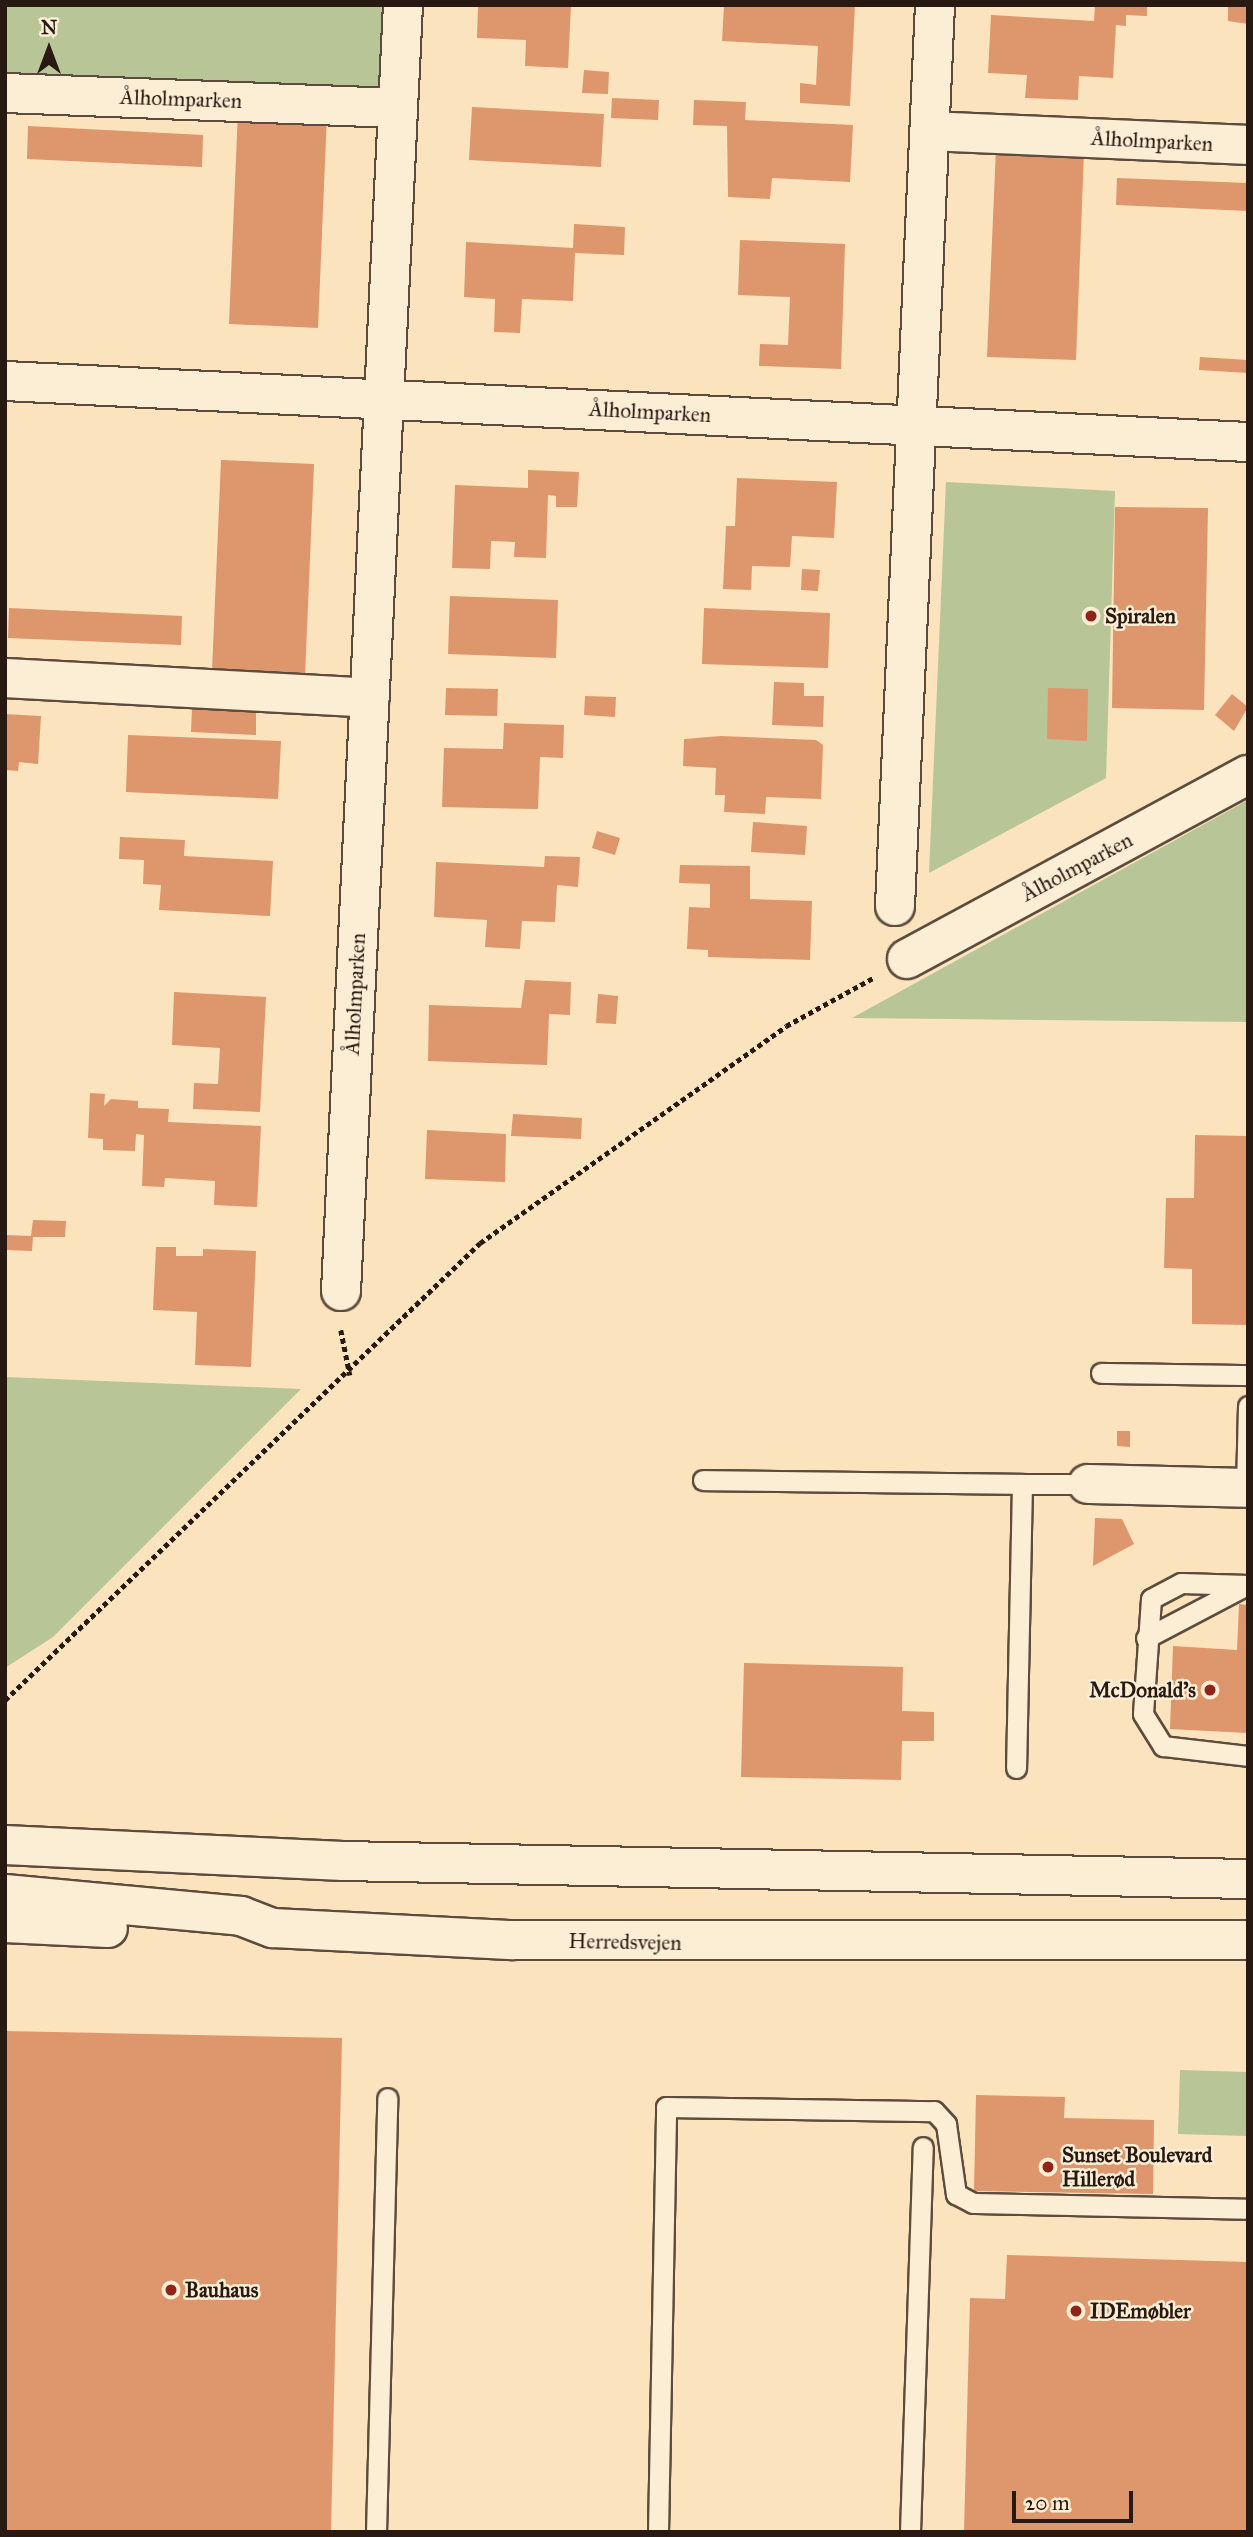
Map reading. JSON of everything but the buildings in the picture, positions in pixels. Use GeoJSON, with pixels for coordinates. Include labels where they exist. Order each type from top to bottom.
{"type":"FeatureCollection","features":[{"type":"Feature","properties":{"kind":"street","name":"Ålholmparken"},"geometry":{"type":"LineString","coordinates":[[341,1291],[403,5]]}},
{"type":"Feature","properties":{"kind":"street"},"geometry":{"type":"LineString","coordinates":[[895,906],[935,5]]}},
{"type":"Feature","properties":{"kind":"street","name":"Ålholmparken"},"geometry":{"type":"LineString","coordinates":[[5,93],[398,108]]}},
{"type":"Feature","properties":{"kind":"street","name":"Ålholmparken"},"geometry":{"type":"LineString","coordinates":[[930,131],[1248,145]]}},
{"type":"Feature","properties":{"kind":"street","name":"Ålholmparken"},"geometry":{"type":"LineString","coordinates":[[5,382],[1248,442]]}},
{"type":"Feature","properties":{"kind":"street"},"geometry":{"type":"LineString","coordinates":[[5,678],[369,698]]}},
{"type":"Feature","properties":{"kind":"street","name":"Ålholmparken"},"geometry":{"type":"LineString","coordinates":[[907,959],[1248,775]]}},
{"type":"Feature","properties":{"kind":"street"},"geometry":{"type":"LineString","coordinates":[[1088,1484],[1247,1488]]}},
{"type":"Feature","properties":{"kind":"street"},"geometry":{"type":"LineString","coordinates":[[5,1845],[343,1861],[1248,1880]]}},
{"type":"Feature","properties":{"kind":"street","name":"Herredsvejen"},"geometry":{"type":"LineString","coordinates":[[5,1894],[241,1916],[273,1928],[811,1945],[1248,1940]]}},
{"type":"Feature","properties":{"kind":"street"},"geometry":{"type":"LineString","coordinates":[[5,1923],[246,1935],[273,1928]]}},
{"type":"Feature","properties":{"kind":"lane"},"geometry":{"type":"LineString","coordinates":[[1101,1373],[1248,1375]]}},
{"type":"Feature","properties":{"kind":"lane"},"geometry":{"type":"LineString","coordinates":[[1247,1488],[1248,1406]]}},
{"type":"Feature","properties":{"kind":"lane"},"geometry":{"type":"LineString","coordinates":[[703,1480],[1088,1484]]}},
{"type":"Feature","properties":{"kind":"lane"},"geometry":{"type":"LineString","coordinates":[[1016,1768],[1022,1484]]}},
{"type":"Feature","properties":{"kind":"lane"},"geometry":{"type":"LineString","coordinates":[[1146,1638],[1247,1585]]}},
{"type":"Feature","properties":{"kind":"lane"},"geometry":{"type":"LineString","coordinates":[[1247,1585],[1165,1586],[1151,1599],[1146,1638],[1143,1714],[1153,1739],[1182,1753],[1248,1756]]}},
{"type":"Feature","properties":{"kind":"lane"},"geometry":{"type":"LineString","coordinates":[[376,2532],[387,2098]]}},
{"type":"Feature","properties":{"kind":"lane"},"geometry":{"type":"LineString","coordinates":[[658,2532],[666,2107],[867,2115],[934,2111],[947,2124],[956,2193],[972,2203],[1248,2209]]}},
{"type":"Feature","properties":{"kind":"lane"},"geometry":{"type":"LineString","coordinates":[[910,2532],[923,2147]]}},
{"type":"Feature","properties":{"kind":"path"},"geometry":{"type":"LineString","coordinates":[[5,1700],[480,1243],[786,1026],[907,959]]}},
{"type":"Feature","properties":{"kind":"green space"},"geometry":{"type":"Polygon","coordinates":[[[5,5],[403,5],[398,108],[5,93],[5,5]]]}},
{"type":"Feature","properties":{"kind":"green space"},"geometry":{"type":"Polygon","coordinates":[[[946,482],[1115,491],[1106,778],[929,873],[946,482]]]}},
{"type":"Feature","properties":{"kind":"green space"},"geometry":{"type":"Polygon","coordinates":[[[1248,800],[1248,1022],[852,1018],[1248,800]]]}},
{"type":"Feature","properties":{"kind":"green space"},"geometry":{"type":"Polygon","coordinates":[[[5,1377],[301,1389],[53,1637],[5,1668],[5,1377]]]}},
{"type":"Feature","properties":{"kind":"green space"},"geometry":{"type":"Polygon","coordinates":[[[1180,2070],[1248,2072],[1248,2136],[1178,2134],[1180,2070]]]}},
{"type":"Feature","properties":{"kind":"place","name":"Spiralen"},"geometry":{"type":"Point","coordinates":[1091,616]}},
{"type":"Feature","properties":{"kind":"place","name":"McDonald's"},"geometry":{"type":"Point","coordinates":[1210,1690]}},
{"type":"Feature","properties":{"kind":"place","name":"Sunset Boulevard Hillerød"},"geometry":{"type":"Point","coordinates":[1048,2167]}},
{"type":"Feature","properties":{"kind":"place","name":"Bauhaus"},"geometry":{"type":"Point","coordinates":[171,2290]}},
{"type":"Feature","properties":{"kind":"place","name":"IDEmøbler"},"geometry":{"type":"Point","coordinates":[1076,2311]}}]}
